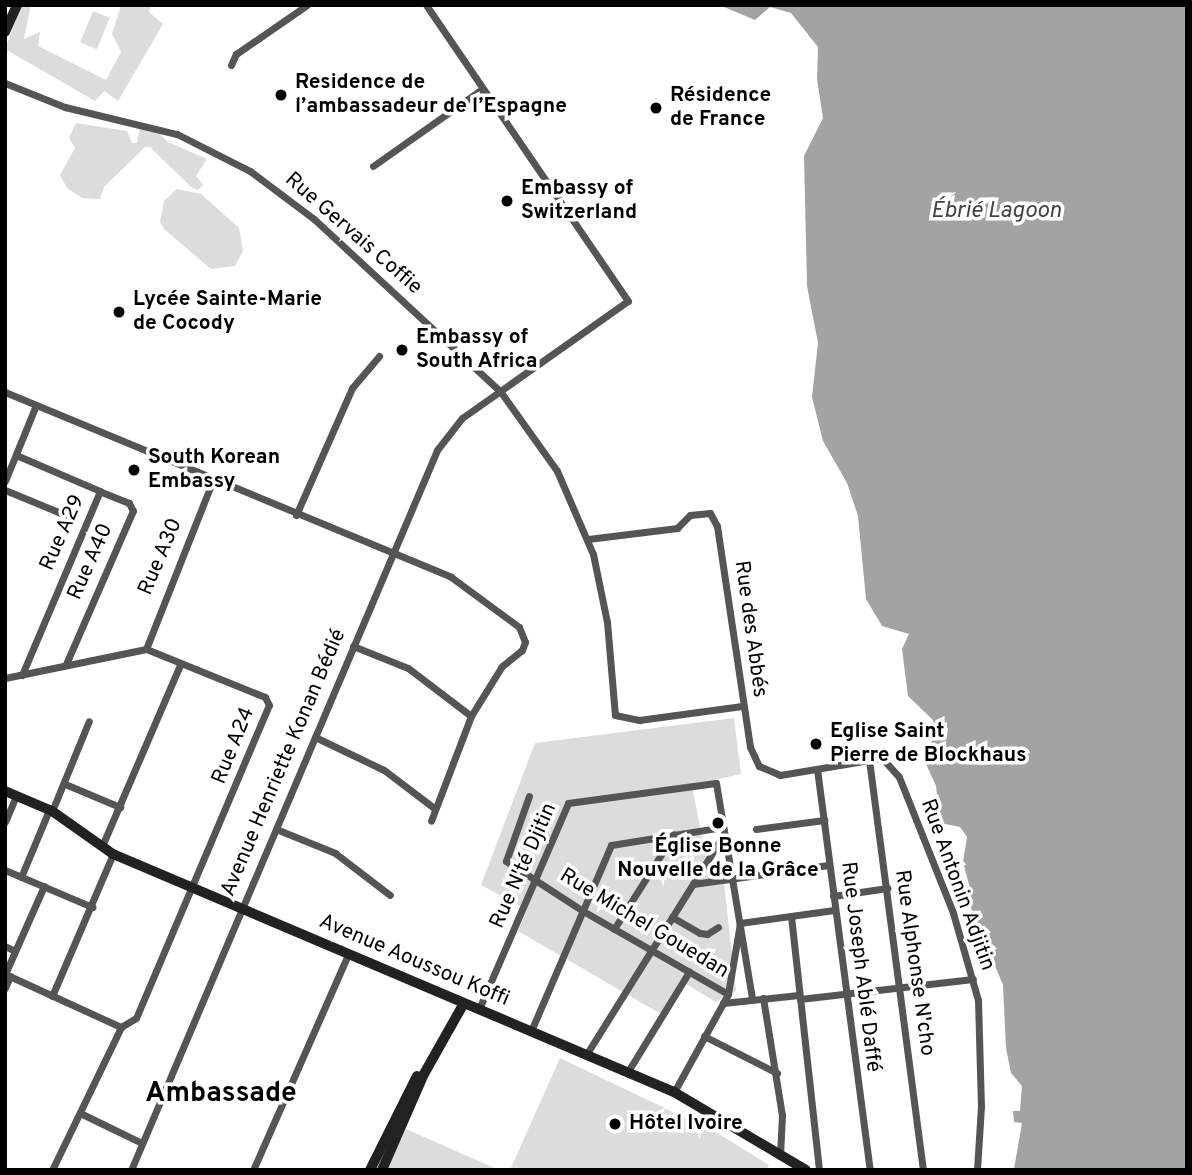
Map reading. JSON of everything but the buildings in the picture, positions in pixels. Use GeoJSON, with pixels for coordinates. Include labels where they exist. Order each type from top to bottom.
{"type":"FeatureCollection","features":[{"type":"Feature","properties":{"kind":"street"},"geometry":{"type":"LineString","coordinates":[[5,32],[17,5]]}},
{"type":"Feature","properties":{"kind":"street"},"geometry":{"type":"LineString","coordinates":[[231,65],[236,54],[307,5]]}},
{"type":"Feature","properties":{"kind":"street"},"geometry":{"type":"LineString","coordinates":[[373,166],[482,89],[426,5]]}},
{"type":"Feature","properties":{"kind":"street","name":"Rue Gervais Coffie"},"geometry":{"type":"LineString","coordinates":[[5,83],[65,107],[162,128],[250,171],[314,219],[500,391],[557,471],[588,539],[607,622],[615,715],[639,720],[742,706]]}},
{"type":"Feature","properties":{"kind":"street","name":"Avenue Henriette Konan Bédié"},"geometry":{"type":"LineString","coordinates":[[131,1170],[392,554],[447,434],[500,391],[628,300],[482,89]]}},
{"type":"Feature","properties":{"kind":"street"},"geometry":{"type":"LineString","coordinates":[[296,515],[352,388],[379,356]]}},
{"type":"Feature","properties":{"kind":"street"},"geometry":{"type":"LineString","coordinates":[[5,392],[457,580],[524,634],[522,650],[502,666],[471,716],[430,821]]}},
{"type":"Feature","properties":{"kind":"street"},"geometry":{"type":"LineString","coordinates":[[5,481],[37,405]]}},
{"type":"Feature","properties":{"kind":"street","name":"Rue A29"},"geometry":{"type":"LineString","coordinates":[[16,455],[100,491],[22,675]]}},
{"type":"Feature","properties":{"kind":"street","name":"Rue A30"},"geometry":{"type":"LineString","coordinates":[[146,649],[214,480]]}},
{"type":"Feature","properties":{"kind":"street"},"geometry":{"type":"LineString","coordinates":[[5,490],[68,516]]}},
{"type":"Feature","properties":{"kind":"street","name":"Rue A40"},"geometry":{"type":"LineString","coordinates":[[66,664],[133,512],[129,503],[100,491]]}},
{"type":"Feature","properties":{"kind":"street","name":"Rue des Abbés"},"geometry":{"type":"LineString","coordinates":[[588,539],[677,528],[695,513],[713,516],[742,706],[750,747],[759,765],[780,775],[869,760]]}},
{"type":"Feature","properties":{"kind":"street"},"geometry":{"type":"LineString","coordinates":[[353,646],[408,668],[471,716]]}},
{"type":"Feature","properties":{"kind":"street"},"geometry":{"type":"LineString","coordinates":[[5,678],[146,649]]}},
{"type":"Feature","properties":{"kind":"street","name":"Rue A24"},"geometry":{"type":"LineString","coordinates":[[52,1170],[121,1027],[136,1018],[269,705],[265,697],[180,665],[146,649]]}},
{"type":"Feature","properties":{"kind":"street"},"geometry":{"type":"LineString","coordinates":[[102,846],[180,665]]}},
{"type":"Feature","properties":{"kind":"street"},"geometry":{"type":"LineString","coordinates":[[21,877],[65,784],[89,721]]}},
{"type":"Feature","properties":{"kind":"street"},"geometry":{"type":"LineString","coordinates":[[315,737],[384,770],[434,808]]}},
{"type":"Feature","properties":{"kind":"street","name":"Rue Antonin Adjitin"},"geometry":{"type":"LineString","coordinates":[[869,760],[882,758],[902,784],[953,913],[973,979],[982,1076],[977,1170]]}},
{"type":"Feature","properties":{"kind":"street","name":"Rue Alphonse N'cho"},"geometry":{"type":"LineString","coordinates":[[869,760],[923,1170]]}},
{"type":"Feature","properties":{"kind":"street","name":"Rue Joseph Ablé Daffé"},"geometry":{"type":"LineString","coordinates":[[817,769],[870,1170]]}},
{"type":"Feature","properties":{"kind":"street","name":"Rue N'té Djitin"},"geometry":{"type":"LineString","coordinates":[[479,1009],[568,803],[716,783],[752,999]]}},
{"type":"Feature","properties":{"kind":"street"},"geometry":{"type":"LineString","coordinates":[[65,784],[120,807]]}},
{"type":"Feature","properties":{"kind":"street","name":"Avenue Aoussou Koffi"},"geometry":{"type":"LineString","coordinates":[[5,791],[51,811],[113,854],[674,1092],[806,1170]]}},
{"type":"Feature","properties":{"kind":"street"},"geometry":{"type":"LineString","coordinates":[[5,822],[16,796]]}},
{"type":"Feature","properties":{"kind":"street","name":"Rue Michel Gouedan"},"geometry":{"type":"LineString","coordinates":[[529,796],[506,861],[583,911],[728,994]]}},
{"type":"Feature","properties":{"kind":"street"},"geometry":{"type":"LineString","coordinates":[[756,830],[824,820]]}},
{"type":"Feature","properties":{"kind":"street"},"geometry":{"type":"LineString","coordinates":[[276,829],[335,853],[390,895]]}},
{"type":"Feature","properties":{"kind":"street"},"geometry":{"type":"LineString","coordinates":[[531,1031],[614,842],[724,830]]}},
{"type":"Feature","properties":{"kind":"street"},"geometry":{"type":"LineString","coordinates":[[586,1055],[724,830]]}},
{"type":"Feature","properties":{"kind":"street"},"geometry":{"type":"LineString","coordinates":[[614,929],[674,834]]}},
{"type":"Feature","properties":{"kind":"street"},"geometry":{"type":"LineString","coordinates":[[52,996],[113,854]]}},
{"type":"Feature","properties":{"kind":"street"},"geometry":{"type":"LineString","coordinates":[[693,884],[829,865]]}},
{"type":"Feature","properties":{"kind":"street"},"geometry":{"type":"LineString","coordinates":[[5,870],[92,906]]}},
{"type":"Feature","properties":{"kind":"street"},"geometry":{"type":"LineString","coordinates":[[5,988],[15,951],[44,886]]}},
{"type":"Feature","properties":{"kind":"street"},"geometry":{"type":"LineString","coordinates":[[833,896],[887,888]]}},
{"type":"Feature","properties":{"kind":"street"},"geometry":{"type":"LineString","coordinates":[[674,1092],[728,994],[740,923],[835,910]]}},
{"type":"Feature","properties":{"kind":"street"},"geometry":{"type":"LineString","coordinates":[[791,916],[819,1170]]}},
{"type":"Feature","properties":{"kind":"street"},"geometry":{"type":"LineString","coordinates":[[672,917],[700,933],[708,934],[718,927]]}},
{"type":"Feature","properties":{"kind":"street"},"geometry":{"type":"LineString","coordinates":[[5,946],[15,951]]}},
{"type":"Feature","properties":{"kind":"street"},"geometry":{"type":"LineString","coordinates":[[253,1170],[348,955]]}},
{"type":"Feature","properties":{"kind":"street"},"geometry":{"type":"LineString","coordinates":[[627,1073],[690,972]]}},
{"type":"Feature","properties":{"kind":"street"},"geometry":{"type":"LineString","coordinates":[[7,974],[121,1027]]}},
{"type":"Feature","properties":{"kind":"street"},"geometry":{"type":"LineString","coordinates":[[723,1003],[763,998],[845,995],[973,979]]}},
{"type":"Feature","properties":{"kind":"street"},"geometry":{"type":"LineString","coordinates":[[763,998],[777,1073],[780,1156]]}},
{"type":"Feature","properties":{"kind":"street"},"geometry":{"type":"LineString","coordinates":[[370,1170],[404,1094],[439,1045],[464,1003]]}},
{"type":"Feature","properties":{"kind":"street"},"geometry":{"type":"LineString","coordinates":[[704,1036],[777,1073]]}},
{"type":"Feature","properties":{"kind":"street"},"geometry":{"type":"LineString","coordinates":[[382,1170],[439,1045]]}},
{"type":"Feature","properties":{"kind":"street"},"geometry":{"type":"LineString","coordinates":[[80,1112],[142,1143]]}},
{"type":"Feature","properties":{"kind":"shaded area"},"geometry":{"type":"Polygon","coordinates":[[[22,5],[31,5],[24,39],[40,32],[38,46],[106,80],[121,52],[112,34],[121,5],[151,5],[149,12],[163,24],[118,101],[104,91],[95,101],[5,49],[22,5]]]}},
{"type":"Feature","properties":{"kind":"shaded area"},"geometry":{"type":"Polygon","coordinates":[[[93,11],[110,18],[97,49],[80,43],[93,11]]]}},
{"type":"Feature","properties":{"kind":"shaded area"},"geometry":{"type":"Polygon","coordinates":[[[76,123],[127,131],[132,143],[137,143],[140,127],[155,129],[168,142],[207,159],[196,176],[203,185],[198,190],[191,187],[150,147],[145,147],[104,187],[100,199],[82,198],[67,188],[60,175],[75,148],[69,138],[76,123]]]}},
{"type":"Feature","properties":{"kind":"shaded area"},"geometry":{"type":"Polygon","coordinates":[[[177,189],[201,194],[239,228],[243,251],[235,266],[211,269],[164,229],[160,222],[164,201],[177,189]]]}},
{"type":"Feature","properties":{"kind":"shaded area"},"geometry":{"type":"Polygon","coordinates":[[[734,718],[741,774],[692,785],[709,875],[723,873],[736,991],[716,1002],[686,984],[666,1017],[518,931],[527,910],[481,885],[535,743],[734,718]]]}},
{"type":"Feature","properties":{"kind":"shaded area","name":"Hôtel Ivoire"},"geometry":{"type":"Polygon","coordinates":[[[560,1058],[719,1134],[769,1165],[767,1170],[510,1170],[560,1058]]]}},
{"type":"Feature","properties":{"kind":"shaded area"},"geometry":{"type":"Polygon","coordinates":[[[406,1129],[499,1170],[386,1170],[406,1129]]]}},
{"type":"Feature","properties":{"kind":"water","name":"Ébrié Lagoon"},"geometry":{"type":"Polygon","coordinates":[[[719,5],[1187,5],[1187,1170],[1014,1169],[1022,1123],[1014,1122],[1013,1111],[1020,1111],[1022,1086],[1011,1073],[1006,1048],[1003,985],[964,891],[970,888],[963,862],[967,837],[960,827],[940,823],[936,786],[926,764],[926,749],[936,735],[933,720],[908,696],[902,649],[909,634],[882,626],[866,599],[858,516],[847,483],[823,441],[812,397],[818,343],[807,286],[804,156],[823,118],[817,79],[818,47],[791,13],[770,7],[755,20],[719,5]]]}},
{"type":"Feature","properties":{"kind":"place","name":"Residence de l’ambassadeur de l’Espagne"},"geometry":{"type":"Point","coordinates":[281,95]}},
{"type":"Feature","properties":{"kind":"place","name":"Résidence de France"},"geometry":{"type":"Point","coordinates":[656,108]}},
{"type":"Feature","properties":{"kind":"place","name":"Embassy of Switzerland"},"geometry":{"type":"Point","coordinates":[507,201]}},
{"type":"Feature","properties":{"kind":"place","name":"Lycée Sainte-Marie de Cocody"},"geometry":{"type":"Point","coordinates":[119,312]}},
{"type":"Feature","properties":{"kind":"place","name":"Embassy of South Africa"},"geometry":{"type":"Point","coordinates":[402,350]}},
{"type":"Feature","properties":{"kind":"place","name":"South Korean Embassy"},"geometry":{"type":"Point","coordinates":[134,470]}},
{"type":"Feature","properties":{"kind":"place","name":"Eglise Saint Pierre de Blockhaus"},"geometry":{"type":"Point","coordinates":[816,744]}},
{"type":"Feature","properties":{"kind":"place","name":"Église Bonne Nouvelle de la Grâce"},"geometry":{"type":"Point","coordinates":[718,823]}},
{"type":"Feature","properties":{"kind":"place","name":"Hôtel Ivoire"},"geometry":{"type":"Point","coordinates":[615,1124]}},
{"type":"Feature","properties":{"kind":"district","name":"Ambassade"},"geometry":{"type":"Point","coordinates":[221,1094]}}]}
